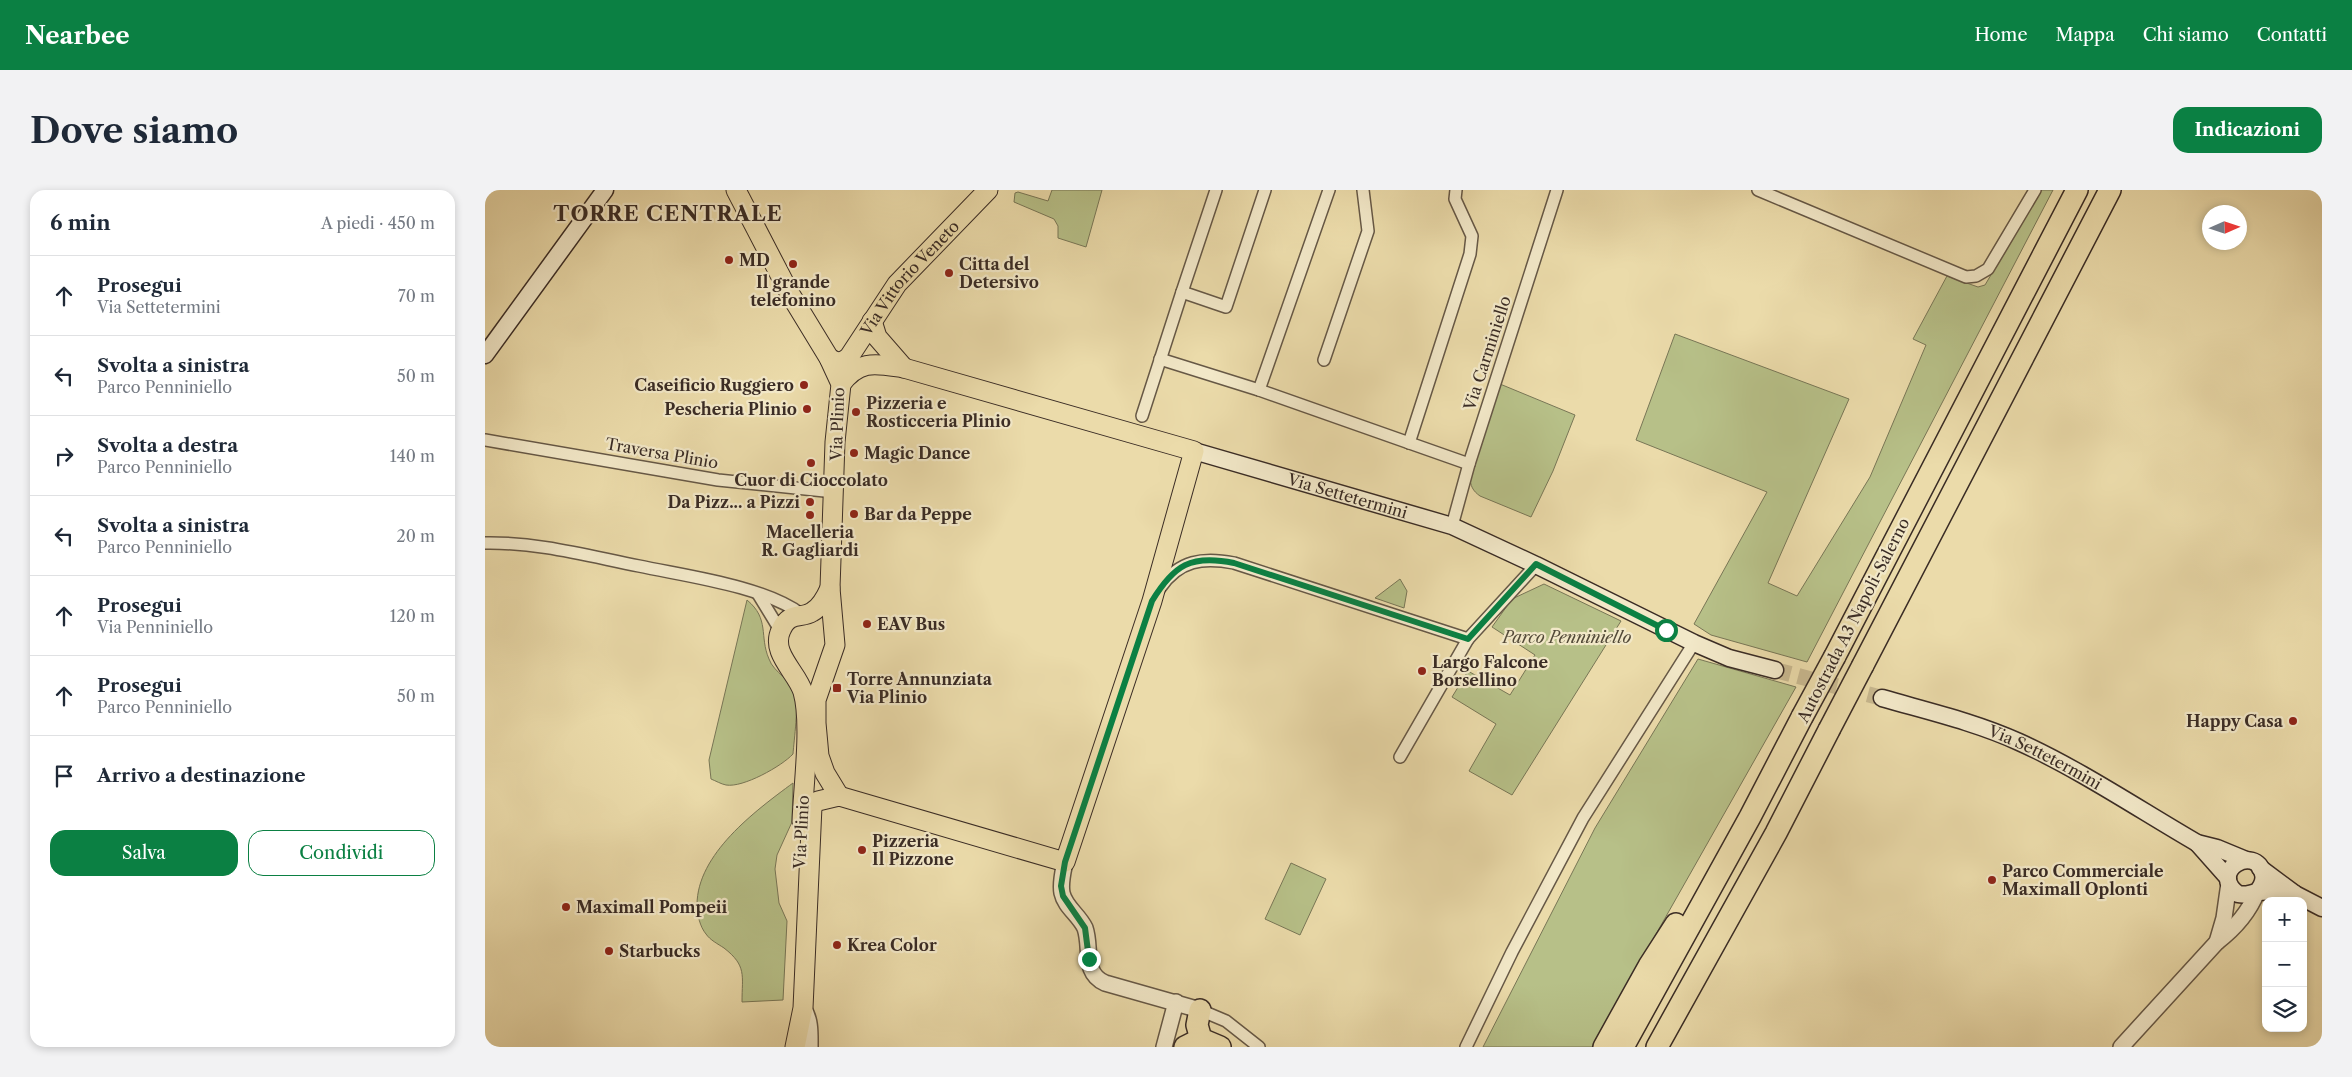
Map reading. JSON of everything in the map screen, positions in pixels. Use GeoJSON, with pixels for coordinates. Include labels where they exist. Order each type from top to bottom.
{"type":"FeatureCollection","features":[{"type":"Feature","properties":{"kind":"highway","name":"Autostrada A3 Napoli-Salerno"},"geometry":{"type":"LineString","coordinates":[[1623,1047],[1750,817],[2077,190]]}},
{"type":"Feature","properties":{"kind":"highway","name":"Autostrada A3 Napoli-Salerno"},"geometry":{"type":"LineString","coordinates":[[1657,1047],[1771,842],[2110,190]]}},
{"type":"Feature","properties":{"kind":"highway"},"geometry":{"type":"LineString","coordinates":[[1604,1047],[1649,966],[1693,896],[1750,817]]}},
{"type":"Feature","properties":{"kind":"highway"},"geometry":{"type":"LineString","coordinates":[[1200,1010],[1197,1025],[1202,1044]]}},
{"type":"Feature","properties":{"kind":"main road"},"geometry":{"type":"LineString","coordinates":[[485,356],[605,190]]}},
{"type":"Feature","properties":{"kind":"main road","name":"Via Plinio"},"geometry":{"type":"LineString","coordinates":[[736,190],[790,294],[829,358],[841,384],[836,423],[830,588],[832,630],[835,645],[816,700],[815,723],[819,756],[825,773],[839,796],[818,801],[812,806],[803,1008],[795,1047]]}},
{"type":"Feature","properties":{"kind":"main road","name":"Via Vittorio Veneto"},"geometry":{"type":"LineString","coordinates":[[829,358],[836,362],[843,362],[857,348],[872,321],[897,284],[988,190]]}},
{"type":"Feature","properties":{"kind":"main road"},"geometry":{"type":"LineString","coordinates":[[872,321],[877,337],[904,368]]}},
{"type":"Feature","properties":{"kind":"main road","name":"Via Settetermini"},"geometry":{"type":"LineString","coordinates":[[841,384],[850,372],[860,366],[873,364],[904,368],[1452,526],[1536,564],[1694,643],[1729,658],[1775,670]]}},
{"type":"Feature","properties":{"kind":"main road"},"geometry":{"type":"LineString","coordinates":[[839,796],[1065,862],[1152,601],[1194,451]]}},
{"type":"Feature","properties":{"kind":"main road"},"geometry":{"type":"LineString","coordinates":[[781,630],[793,617],[806,614],[819,607],[830,588]]}},
{"type":"Feature","properties":{"kind":"main road","name":"Via Plinio"},"geometry":{"type":"LineString","coordinates":[[781,630],[779,648],[803,690],[806,716],[794,1005],[787,1047]]}},
{"type":"Feature","properties":{"kind":"main road","name":"Via Settetermini"},"geometry":{"type":"LineString","coordinates":[[1881,698],[1994,732],[2019,742],[2197,843],[2217,848],[2253,864],[2295,894],[2322,908]]}},
{"type":"Feature","properties":{"kind":"main road","name":"Via Settetermini"},"geometry":{"type":"LineString","coordinates":[[2197,843],[2229,880]]}},
{"type":"Feature","properties":{"kind":"main road"},"geometry":{"type":"LineString","coordinates":[[2253,864],[2263,883],[2257,892],[2247,895],[2238,894],[2229,880],[2233,865],[2253,864]]}},
{"type":"Feature","properties":{"kind":"main road","name":"Via Settetermini"},"geometry":{"type":"LineString","coordinates":[[2257,892],[2295,894]]}},
{"type":"Feature","properties":{"kind":"street"},"geometry":{"type":"LineString","coordinates":[[1142,416],[1217,190]]}},
{"type":"Feature","properties":{"kind":"street"},"geometry":{"type":"LineString","coordinates":[[1182,292],[1226,307],[1265,190]]}},
{"type":"Feature","properties":{"kind":"street"},"geometry":{"type":"LineString","coordinates":[[1259,390],[1329,190]]}},
{"type":"Feature","properties":{"kind":"street"},"geometry":{"type":"LineString","coordinates":[[1323,360],[1368,231],[1363,190]]}},
{"type":"Feature","properties":{"kind":"street"},"geometry":{"type":"LineString","coordinates":[[1409,443],[1470,254],[1472,236],[1455,199],[1456,190]]}},
{"type":"Feature","properties":{"kind":"street","name":"Via Carminiello"},"geometry":{"type":"LineString","coordinates":[[1452,526],[1462,496],[1469,464],[1557,190]]}},
{"type":"Feature","properties":{"kind":"street"},"geometry":{"type":"LineString","coordinates":[[1758,190],[1966,277],[1976,276],[1988,269],[2035,190]]}},
{"type":"Feature","properties":{"kind":"street"},"geometry":{"type":"LineString","coordinates":[[1160,359],[1259,390],[1469,464]]}},
{"type":"Feature","properties":{"kind":"street","name":"Traversa Plinio"},"geometry":{"type":"LineString","coordinates":[[485,440],[718,480],[834,492]]}},
{"type":"Feature","properties":{"kind":"street"},"geometry":{"type":"LineString","coordinates":[[485,543],[501,543],[555,550],[741,588],[806,614]]}},
{"type":"Feature","properties":{"kind":"street"},"geometry":{"type":"LineString","coordinates":[[1152,601],[1168,576],[1181,567],[1213,559],[1234,563],[1468,639]]}},
{"type":"Feature","properties":{"kind":"street"},"geometry":{"type":"LineString","coordinates":[[1400,757],[1468,639],[1536,564]]}},
{"type":"Feature","properties":{"kind":"street"},"geometry":{"type":"LineString","coordinates":[[758,594],[781,630]]}},
{"type":"Feature","properties":{"kind":"street"},"geometry":{"type":"LineString","coordinates":[[1466,1047],[1512,952],[1583,818],[1694,643]]}},
{"type":"Feature","properties":{"kind":"street"},"geometry":{"type":"LineString","coordinates":[[1065,862],[1061,886],[1063,896],[1085,928],[1089,959],[1095,976],[1105,983],[1175,1002],[1226,1021],[1259,1047]]}},
{"type":"Feature","properties":{"kind":"street"},"geometry":{"type":"LineString","coordinates":[[2217,942],[2224,918],[2229,880]]}},
{"type":"Feature","properties":{"kind":"street"},"geometry":{"type":"LineString","coordinates":[[2121,1047],[2217,942],[2230,932],[2251,905],[2257,892]]}},
{"type":"Feature","properties":{"kind":"street"},"geometry":{"type":"LineString","coordinates":[[1165,1047],[1175,1002]]}},
{"type":"Feature","properties":{"kind":"street"},"geometry":{"type":"LineString","coordinates":[[803,1008],[807,1014],[809,1024],[810,1047]]}},
{"type":"Feature","properties":{"kind":"green space"},"geometry":{"type":"Polygon","coordinates":[[[1052,190],[1102,190],[1086,247],[1058,238],[1058,226],[1054,219],[1014,202],[1015,193],[1018,192],[1048,201],[1052,190]]]}},
{"type":"Feature","properties":{"kind":"green space"},"geometry":{"type":"Polygon","coordinates":[[[2041,190],[2053,190],[1807,662],[1711,635],[1694,624],[1767,492],[1636,440],[1675,334],[1849,399],[1768,583],[1797,596],[1870,477],[1926,345],[1913,339],[1947,276],[1978,287],[1985,285],[2041,190]]]}},
{"type":"Feature","properties":{"kind":"green space"},"geometry":{"type":"Polygon","coordinates":[[[1500,384],[1575,415],[1553,471],[1531,517],[1480,496],[1471,485],[1470,476],[1500,384]]]}},
{"type":"Feature","properties":{"kind":"green space"},"geometry":{"type":"Polygon","coordinates":[[[1400,579],[1407,591],[1404,608],[1375,598],[1400,579]]]}},
{"type":"Feature","properties":{"kind":"green space","name":"Parco Penniniello"},"geometry":{"type":"Polygon","coordinates":[[[1544,584],[1621,621],[1512,795],[1469,771],[1496,724],[1452,697],[1468,671],[1510,695],[1535,655],[1492,627],[1512,599],[1544,584]]]}},
{"type":"Feature","properties":{"kind":"green space"},"geometry":{"type":"Polygon","coordinates":[[[747,600],[759,614],[766,651],[771,664],[790,684],[795,693],[796,713],[793,754],[788,759],[752,780],[726,785],[711,779],[709,760],[747,600]]]}},
{"type":"Feature","properties":{"kind":"green space"},"geometry":{"type":"Polygon","coordinates":[[[1698,659],[1796,687],[1592,1047],[1483,1047],[1595,828],[1698,659]]]}},
{"type":"Feature","properties":{"kind":"green space"},"geometry":{"type":"Polygon","coordinates":[[[793,783],[792,822],[777,855],[775,869],[779,903],[787,921],[783,1000],[742,1002],[742,972],[737,960],[708,936],[698,916],[697,905],[700,886],[707,868],[717,851],[731,835],[746,820],[793,783]]]}},
{"type":"Feature","properties":{"kind":"green space"},"geometry":{"type":"Polygon","coordinates":[[[1291,863],[1326,879],[1300,935],[1265,919],[1291,863]]]}},
{"type":"Feature","properties":{"kind":"tunnel"},"geometry":{"type":"LineString","coordinates":[[1775,670],[1882,698]]}},
{"type":"Feature","properties":{"kind":"place","name":"MD"},"geometry":{"type":"Point","coordinates":[729,260]}},
{"type":"Feature","properties":{"kind":"place","name":"Il grande telefonino"},"geometry":{"type":"Point","coordinates":[793,264]}},
{"type":"Feature","properties":{"kind":"place","name":"Citta del Detersivo"},"geometry":{"type":"Point","coordinates":[949,273]}},
{"type":"Feature","properties":{"kind":"place","name":"Caseificio Ruggiero"},"geometry":{"type":"Point","coordinates":[804,385]}},
{"type":"Feature","properties":{"kind":"place","name":"Pescheria Plinio"},"geometry":{"type":"Point","coordinates":[807,409]}},
{"type":"Feature","properties":{"kind":"place","name":"Pizzeria e Rosticceria Plinio"},"geometry":{"type":"Point","coordinates":[856,412]}},
{"type":"Feature","properties":{"kind":"place","name":"Magic Dance"},"geometry":{"type":"Point","coordinates":[854,453]}},
{"type":"Feature","properties":{"kind":"place","name":"Cuor di Cioccolato"},"geometry":{"type":"Point","coordinates":[811,463]}},
{"type":"Feature","properties":{"kind":"place","name":"Da Pizz... a Pizzi"},"geometry":{"type":"Point","coordinates":[810,502]}},
{"type":"Feature","properties":{"kind":"place","name":"Bar da Peppe"},"geometry":{"type":"Point","coordinates":[854,514]}},
{"type":"Feature","properties":{"kind":"place","name":"Macelleria R. Gagliardi"},"geometry":{"type":"Point","coordinates":[810,515]}},
{"type":"Feature","properties":{"kind":"place","name":"EAV Bus"},"geometry":{"type":"Point","coordinates":[867,624]}},
{"type":"Feature","properties":{"kind":"place","name":"Largo Falcone Borsellino"},"geometry":{"type":"Point","coordinates":[1422,671]}},
{"type":"Feature","properties":{"kind":"place","name":"Torre Annunziata Via Plinio"},"geometry":{"type":"Point","coordinates":[837,688]}},
{"type":"Feature","properties":{"kind":"place","name":"Happy Casa"},"geometry":{"type":"Point","coordinates":[2293,721]}},
{"type":"Feature","properties":{"kind":"place","name":"Pizzeria Il Pizzone"},"geometry":{"type":"Point","coordinates":[862,850]}},
{"type":"Feature","properties":{"kind":"place","name":"Parco Commerciale Maximall Oplonti"},"geometry":{"type":"Point","coordinates":[1992,880]}},
{"type":"Feature","properties":{"kind":"place","name":"Maximall Pompeii"},"geometry":{"type":"Point","coordinates":[566,907]}},
{"type":"Feature","properties":{"kind":"place","name":"Krea Color"},"geometry":{"type":"Point","coordinates":[837,945]}},
{"type":"Feature","properties":{"kind":"place","name":"Starbucks"},"geometry":{"type":"Point","coordinates":[609,951]}},
{"type":"Feature","properties":{"kind":"district","name":"TORRE CENTRALE"},"geometry":{"type":"Point","coordinates":[668,214]}},
{"type":"Feature","properties":{"kind":"route"},"geometry":{"type":"LineString","coordinates":[[1089,959],[1085,928],[1067,905],[1063,896],[1061,886],[1065,862],[1152,601],[1168,576],[1181,567],[1213,559],[1234,563],[1468,639],[1536,564],[1666,630]]}}]}
